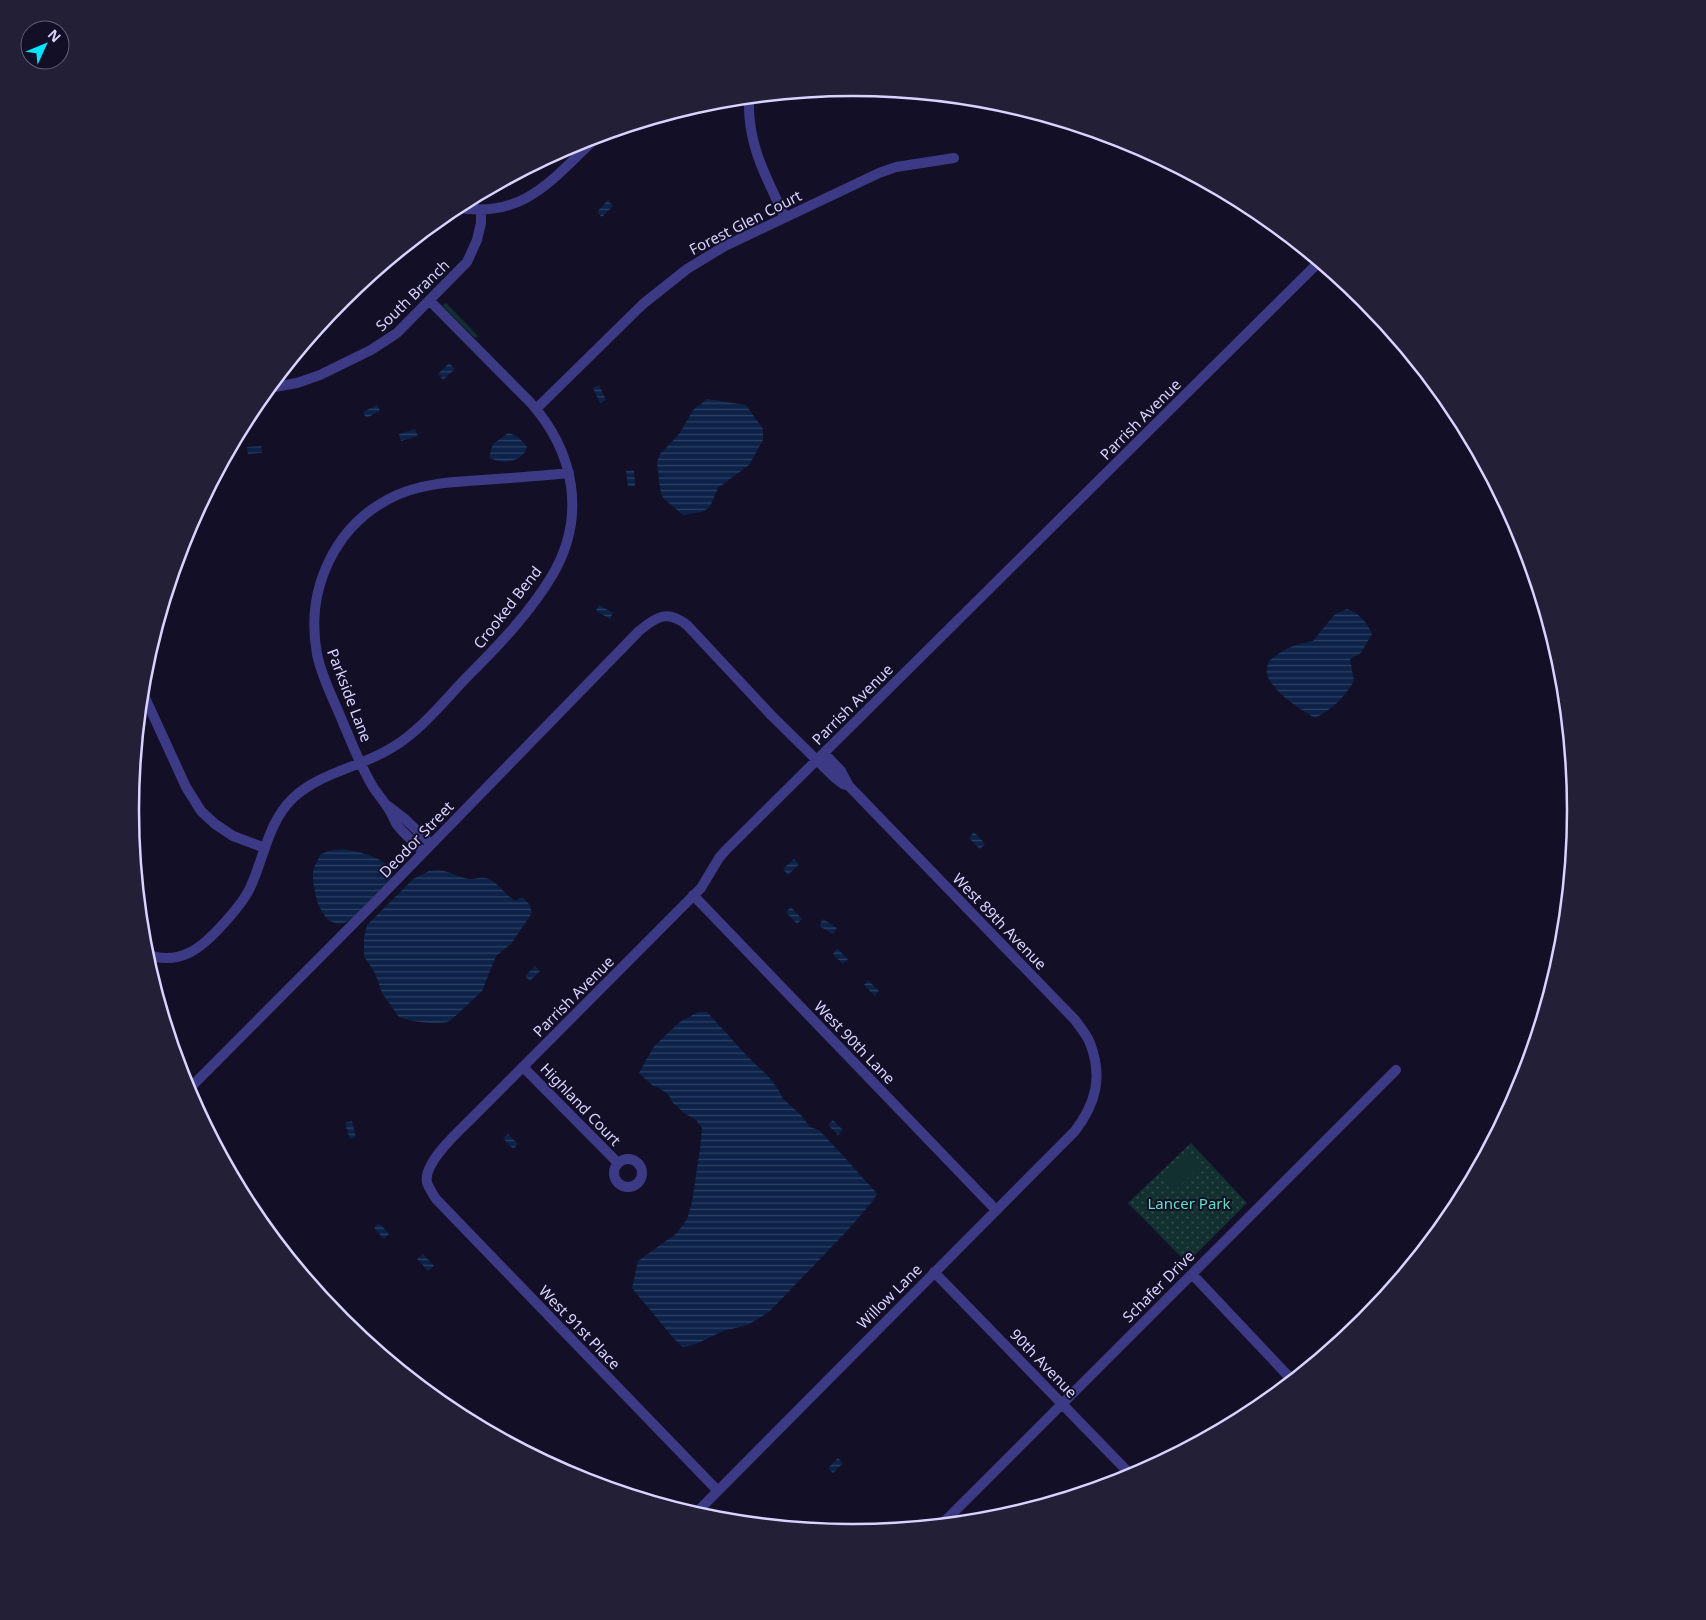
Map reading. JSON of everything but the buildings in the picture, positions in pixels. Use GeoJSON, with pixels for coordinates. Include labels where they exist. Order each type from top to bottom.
{"type":"FeatureCollection","features":[{"type":"Feature","properties":{"kind":"street"},"geometry":{"type":"LineString","coordinates":[[750,104],[749,120],[754,147],[785,217]]}},
{"type":"Feature","properties":{"kind":"street"},"geometry":{"type":"LineString","coordinates":[[469,209],[481,210],[507,206],[533,195],[583,150]]}},
{"type":"Feature","properties":{"kind":"street","name":"Forest Glen Court"},"geometry":{"type":"LineString","coordinates":[[536,409],[635,312],[665,286],[715,251],[888,169],[954,158]]}},
{"type":"Feature","properties":{"kind":"street","name":"South Branch"},"geometry":{"type":"LineString","coordinates":[[279,386],[309,378],[372,350],[397,334],[462,268],[471,254],[479,232],[481,210]]}},
{"type":"Feature","properties":{"kind":"street","name":"Parrish Avenue"},"geometry":{"type":"LineString","coordinates":[[426,1181],[429,1167],[442,1150],[701,888],[725,851],[1315,266]]}},
{"type":"Feature","properties":{"kind":"street","name":"Crooked Bend"},"geometry":{"type":"LineString","coordinates":[[155,957],[172,958],[200,948],[238,908],[249,889],[278,816],[294,797],[312,784],[394,747],[412,733],[488,656],[539,594],[558,563],[568,536],[572,509],[569,473],[557,440],[536,409],[430,301]]}},
{"type":"Feature","properties":{"kind":"street","name":"Parkside Lane"},"geometry":{"type":"LineString","coordinates":[[423,852],[398,826],[374,788],[360,763],[323,674],[317,654],[314,619],[317,593],[326,567],[340,542],[352,526],[373,509],[391,498],[416,488],[445,483],[569,473]]}},
{"type":"Feature","properties":{"kind":"street","name":"West 89th Avenue"},"geometry":{"type":"LineString","coordinates":[[669,616],[681,620],[687,625],[771,715],[820,756],[834,777],[842,784],[849,786],[1075,1020],[1092,1050],[1096,1068],[1095,1093]]}},
{"type":"Feature","properties":{"kind":"street","name":"Deodor Street"},"geometry":{"type":"LineString","coordinates":[[194,1084],[432,844],[639,631],[652,620],[669,616]]}},
{"type":"Feature","properties":{"kind":"street"},"geometry":{"type":"LineString","coordinates":[[147,703],[186,787],[201,811],[215,824],[233,836],[265,848]]}},
{"type":"Feature","properties":{"kind":"street","name":"Parkside Lane"},"geometry":{"type":"LineString","coordinates":[[387,806],[405,818],[432,844]]}},
{"type":"Feature","properties":{"kind":"street","name":"West 90th Lane"},"geometry":{"type":"LineString","coordinates":[[693,896],[996,1210]]}},
{"type":"Feature","properties":{"kind":"street","name":"Highland Court"},"geometry":{"type":"LineString","coordinates":[[524,1067],[618,1163]]}},
{"type":"Feature","properties":{"kind":"street","name":"Schafer Drive"},"geometry":{"type":"LineString","coordinates":[[948,1518],[1396,1070]]}},
{"type":"Feature","properties":{"kind":"street","name":"Willow Lane"},"geometry":{"type":"LineString","coordinates":[[702,1507],[1075,1131],[1088,1114],[1095,1093]]}},
{"type":"Feature","properties":{"kind":"street","name":"West 91st Place"},"geometry":{"type":"LineString","coordinates":[[426,1181],[436,1199],[718,1490]]}},
{"type":"Feature","properties":{"kind":"street","name":"90th Avenue"},"geometry":{"type":"LineString","coordinates":[[934,1272],[1125,1469]]}},
{"type":"Feature","properties":{"kind":"street"},"geometry":{"type":"LineString","coordinates":[[1192,1274],[1288,1376]]}},
{"type":"Feature","properties":{"kind":"green space"},"geometry":{"type":"Polygon","coordinates":[[[446,303],[478,336],[475,338],[444,307],[443,305],[446,303]]]}},
{"type":"Feature","properties":{"kind":"green space","name":"Lancer Park"},"geometry":{"type":"Polygon","coordinates":[[[1191,1143],[1247,1203],[1187,1263],[1128,1203],[1191,1143]]]}},
{"type":"Feature","properties":{"kind":"green space"},"geometry":{"type":"Polygon","coordinates":[[[1188,1152],[1201,1165],[1177,1189],[1164,1177],[1188,1152]]]}},
{"type":"Feature","properties":{"kind":"water"},"geometry":{"type":"Polygon","coordinates":[[[608,200],[613,206],[602,217],[597,212],[608,200]]]}},
{"type":"Feature","properties":{"kind":"water"},"geometry":{"type":"Polygon","coordinates":[[[449,363],[455,369],[443,380],[438,374],[449,363]]]}},
{"type":"Feature","properties":{"kind":"water"},"geometry":{"type":"Polygon","coordinates":[[[599,385],[606,400],[600,403],[593,388],[599,385]]]}},
{"type":"Feature","properties":{"kind":"water"},"geometry":{"type":"Polygon","coordinates":[[[707,399],[746,405],[763,429],[763,440],[749,465],[718,488],[710,507],[702,512],[683,515],[663,498],[657,462],[660,454],[680,433],[693,410],[707,399]]]}},
{"type":"Feature","properties":{"kind":"water"},"geometry":{"type":"Polygon","coordinates":[[[377,405],[380,411],[366,418],[363,412],[377,405]]]}},
{"type":"Feature","properties":{"kind":"water"},"geometry":{"type":"Polygon","coordinates":[[[415,429],[418,436],[401,441],[399,434],[415,429]]]}},
{"type":"Feature","properties":{"kind":"water"},"geometry":{"type":"Polygon","coordinates":[[[508,433],[517,436],[523,442],[527,447],[525,452],[516,459],[505,462],[489,457],[493,444],[508,433]]]}},
{"type":"Feature","properties":{"kind":"water"},"geometry":{"type":"Polygon","coordinates":[[[261,446],[262,453],[248,454],[247,447],[261,446]]]}},
{"type":"Feature","properties":{"kind":"water"},"geometry":{"type":"Polygon","coordinates":[[[634,470],[635,486],[628,487],[626,471],[634,470]]]}},
{"type":"Feature","properties":{"kind":"water"},"geometry":{"type":"Polygon","coordinates":[[[599,605],[613,613],[610,619],[596,611],[599,605]]]}},
{"type":"Feature","properties":{"kind":"water"},"geometry":{"type":"Polygon","coordinates":[[[1347,609],[1362,618],[1372,634],[1361,653],[1350,659],[1354,681],[1350,687],[1333,707],[1315,718],[1287,699],[1274,687],[1267,674],[1268,662],[1289,648],[1313,641],[1335,614],[1347,609]]]}},
{"type":"Feature","properties":{"kind":"water"},"geometry":{"type":"Polygon","coordinates":[[[974,832],[985,844],[980,849],[969,838],[974,832]]]}},
{"type":"Feature","properties":{"kind":"water"},"geometry":{"type":"Polygon","coordinates":[[[342,849],[377,858],[393,872],[388,882],[350,920],[337,923],[330,921],[320,907],[314,888],[313,872],[320,855],[328,851],[342,849]]]}},
{"type":"Feature","properties":{"kind":"water"},"geometry":{"type":"Polygon","coordinates":[[[794,859],[799,864],[788,875],[783,869],[794,859]]]}},
{"type":"Feature","properties":{"kind":"water"},"geometry":{"type":"Polygon","coordinates":[[[439,870],[469,879],[489,879],[516,901],[519,898],[523,898],[530,905],[532,913],[511,944],[496,956],[482,991],[450,1021],[429,1023],[412,1021],[399,1017],[382,993],[375,973],[364,956],[364,937],[367,925],[413,879],[429,871],[439,870]]]}},
{"type":"Feature","properties":{"kind":"water"},"geometry":{"type":"Polygon","coordinates":[[[791,907],[802,919],[797,924],[786,912],[791,907]]]}},
{"type":"Feature","properties":{"kind":"water"},"geometry":{"type":"Polygon","coordinates":[[[823,919],[837,928],[833,934],[819,926],[823,919]]]}},
{"type":"Feature","properties":{"kind":"water"},"geometry":{"type":"Polygon","coordinates":[[[836,949],[848,959],[843,964],[833,954],[836,949]]]}},
{"type":"Feature","properties":{"kind":"water"},"geometry":{"type":"Polygon","coordinates":[[[535,966],[540,971],[530,981],[525,976],[535,966]]]}},
{"type":"Feature","properties":{"kind":"water"},"geometry":{"type":"Polygon","coordinates":[[[868,980],[879,991],[875,996],[864,985],[868,980]]]}},
{"type":"Feature","properties":{"kind":"water"},"geometry":{"type":"Polygon","coordinates":[[[698,1012],[707,1012],[768,1076],[783,1099],[801,1115],[810,1127],[819,1130],[877,1194],[847,1231],[769,1312],[748,1325],[723,1331],[696,1344],[683,1347],[674,1339],[632,1288],[638,1261],[677,1233],[687,1219],[692,1202],[702,1128],[696,1120],[684,1113],[673,1103],[668,1094],[653,1086],[639,1073],[654,1046],[680,1022],[698,1012]]]}},
{"type":"Feature","properties":{"kind":"water"},"geometry":{"type":"Polygon","coordinates":[[[833,1120],[843,1130],[838,1135],[828,1125],[833,1120]]]}},
{"type":"Feature","properties":{"kind":"water"},"geometry":{"type":"Polygon","coordinates":[[[352,1121],[356,1137],[350,1139],[345,1123],[352,1121]]]}},
{"type":"Feature","properties":{"kind":"water"},"geometry":{"type":"Polygon","coordinates":[[[508,1134],[518,1144],[513,1149],[503,1138],[508,1134]]]}},
{"type":"Feature","properties":{"kind":"water"},"geometry":{"type":"Polygon","coordinates":[[[379,1223],[389,1234],[384,1239],[374,1228],[379,1223]]]}},
{"type":"Feature","properties":{"kind":"water"},"geometry":{"type":"Polygon","coordinates":[[[423,1254],[434,1266],[428,1271],[417,1259],[423,1254]]]}},
{"type":"Feature","properties":{"kind":"water"},"geometry":{"type":"Polygon","coordinates":[[[838,1458],[843,1463],[833,1473],[828,1468],[838,1458]]]}}]}
